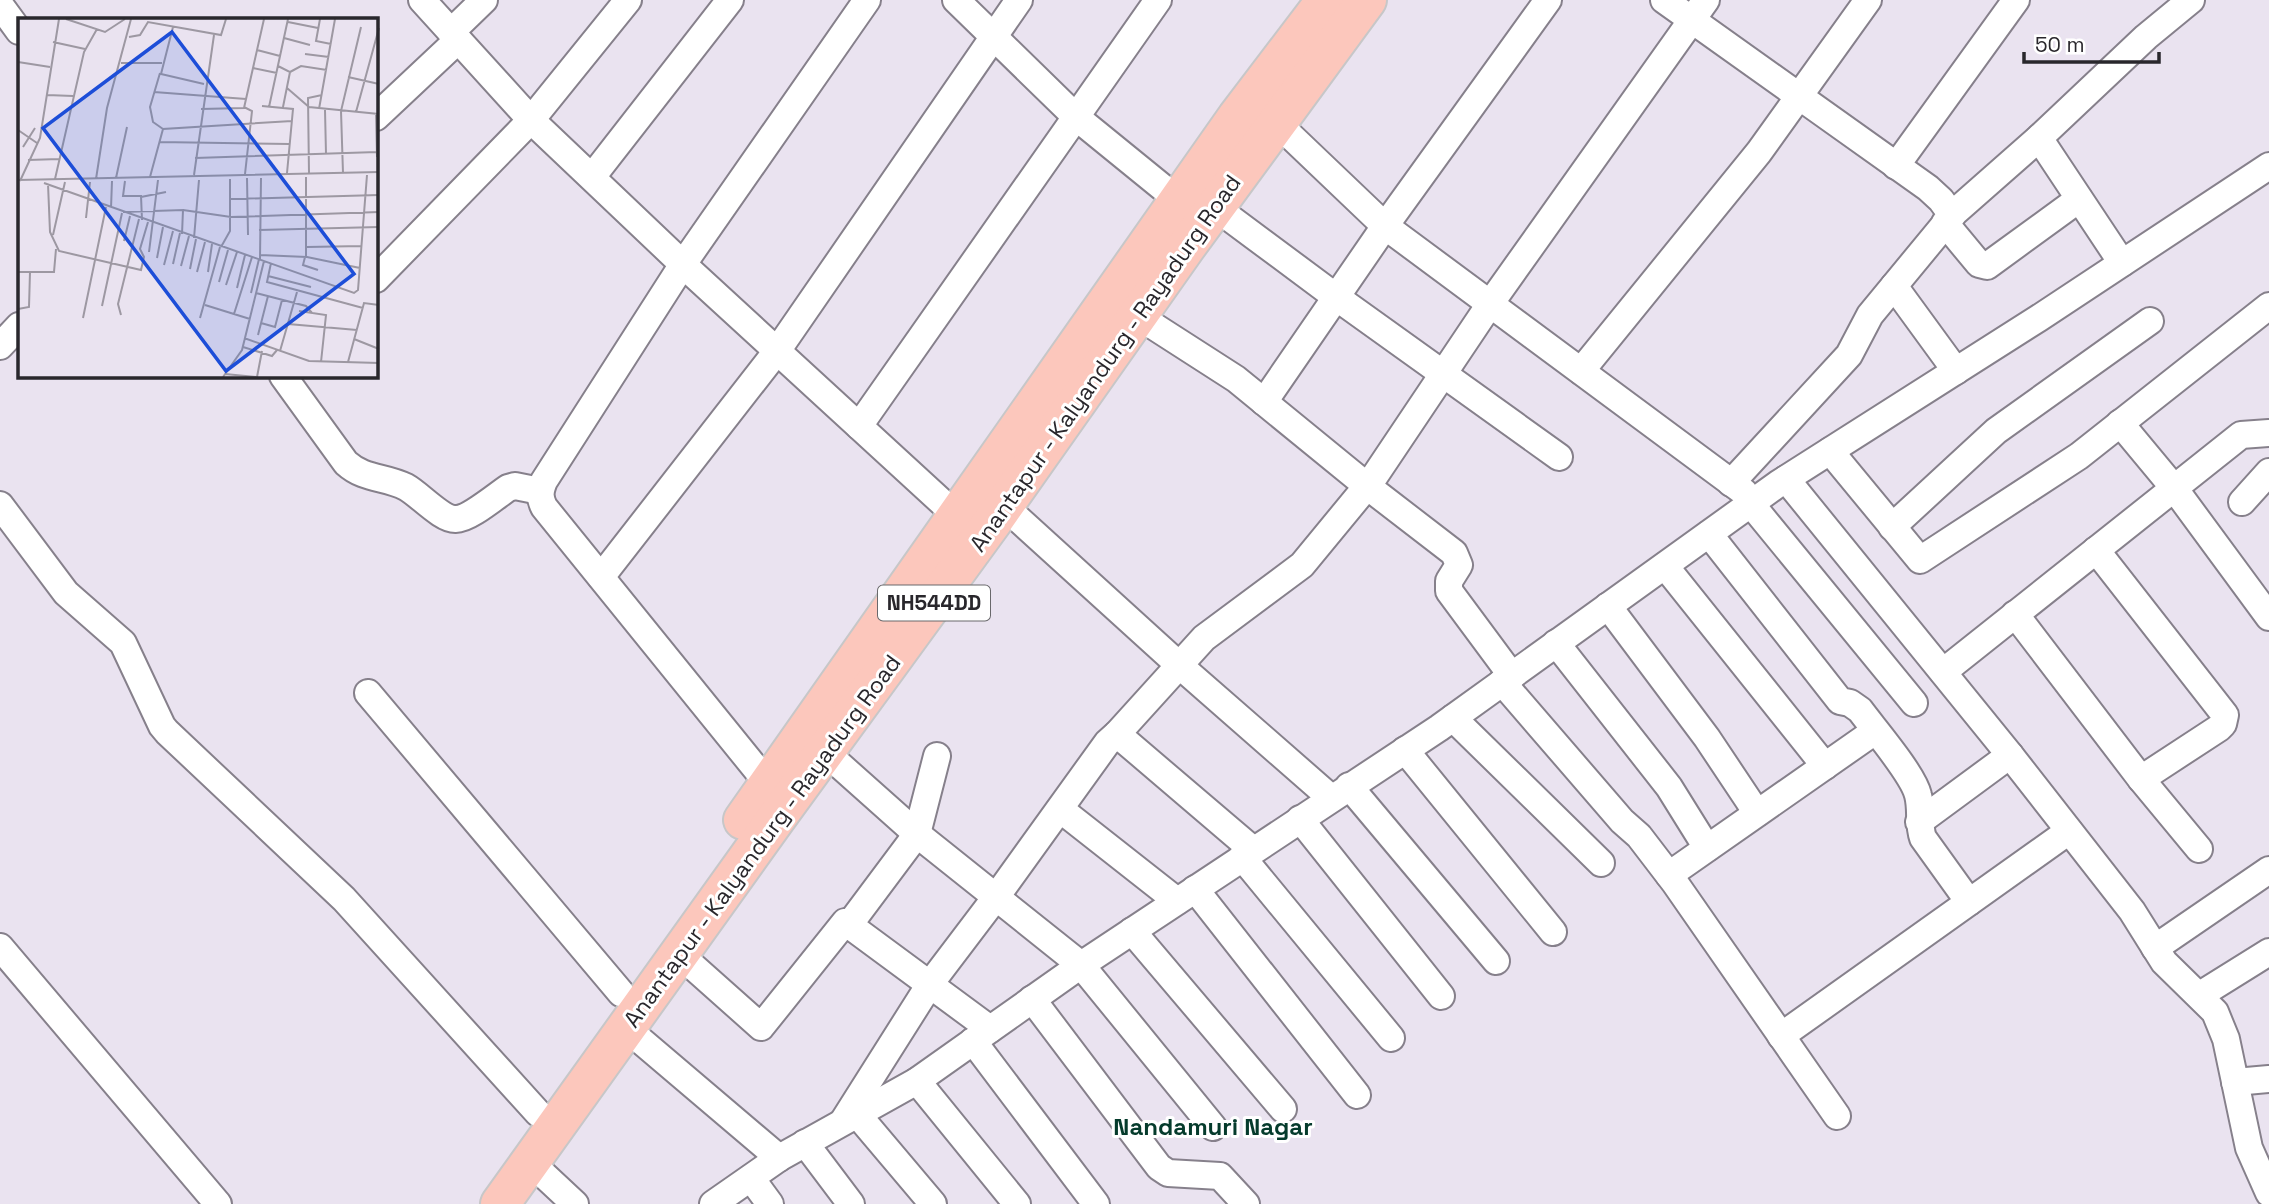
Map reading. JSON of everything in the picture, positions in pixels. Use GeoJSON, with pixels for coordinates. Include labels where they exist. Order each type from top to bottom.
{"type":"FeatureCollection","features":[{"type":"Feature","properties":{"kind":"highway","name":"Anantapur - Kalyandurg - Rayadurg Road"},"geometry":{"type":"LineString","coordinates":[[471,1204],[538,1112],[624,1011],[679,954],[777,795],[957,516],[1237,117],[1326,0]]}},
{"type":"Feature","properties":{"kind":"highway","name":"Anantapur - Kalyandurg - Rayadurg Road"},"geometry":{"type":"LineString","coordinates":[[500,1204],[530,1162],[624,1011],[777,795],[825,752],[1004,506],[1215,207],[1367,0]]}},
{"type":"Feature","properties":{"kind":"street"},"geometry":{"type":"LineString","coordinates":[[422,0],[531,120],[957,516]]}},
{"type":"Feature","properties":{"kind":"street"},"geometry":{"type":"LineString","coordinates":[[378,115],[454,36],[484,0]]}},
{"type":"Feature","properties":{"kind":"street"},"geometry":{"type":"LineString","coordinates":[[378,277],[531,120],[628,0]]}},
{"type":"Feature","properties":{"kind":"street"},"geometry":{"type":"LineString","coordinates":[[592,177],[730,0]]}},
{"type":"Feature","properties":{"kind":"street"},"geometry":{"type":"LineString","coordinates":[[777,795],[544,507],[540,491],[683,264],[867,0]]}},
{"type":"Feature","properties":{"kind":"street"},"geometry":{"type":"LineString","coordinates":[[956,0],[1076,117],[1178,200]]}},
{"type":"Feature","properties":{"kind":"street"},"geometry":{"type":"LineString","coordinates":[[601,577],[777,351],[1019,0]]}},
{"type":"Feature","properties":{"kind":"street"},"geometry":{"type":"LineString","coordinates":[[859,426],[1158,0]]}},
{"type":"Feature","properties":{"kind":"street"},"geometry":{"type":"LineString","coordinates":[[1264,402],[1385,226],[1548,0]]}},
{"type":"Feature","properties":{"kind":"street"},"geometry":{"type":"LineString","coordinates":[[1664,0],[1699,10],[1799,97],[1935,194],[1949,219],[1983,266],[1987,266],[2079,199]]}},
{"type":"Feature","properties":{"kind":"street"},"geometry":{"type":"LineString","coordinates":[[1581,371],[1759,152],[1868,0]]}},
{"type":"Feature","properties":{"kind":"street"},"geometry":{"type":"LineString","coordinates":[[1896,166],[2016,0]]}},
{"type":"Feature","properties":{"kind":"street"},"geometry":{"type":"LineString","coordinates":[[1731,483],[1849,355],[1870,315],[1949,219],[2146,37],[2191,0]]}},
{"type":"Feature","properties":{"kind":"street"},"geometry":{"type":"LineString","coordinates":[[0,5],[18,30]]}},
{"type":"Feature","properties":{"kind":"street"},"geometry":{"type":"LineString","coordinates":[[850,1118],[930,984],[1107,743],[1204,638],[1302,565],[1367,486],[1490,304],[1699,10]]}},
{"type":"Feature","properties":{"kind":"street"},"geometry":{"type":"LineString","coordinates":[[1277,123],[1385,226],[1753,502],[1914,703]]}},
{"type":"Feature","properties":{"kind":"street"},"geometry":{"type":"LineString","coordinates":[[2039,138],[2122,263]]}},
{"type":"Feature","properties":{"kind":"street"},"geometry":{"type":"LineString","coordinates":[[713,1204],[779,1158],[917,1081],[1081,965],[1453,718],[1786,479],[2269,166]]}},
{"type":"Feature","properties":{"kind":"street"},"geometry":{"type":"LineString","coordinates":[[1215,207],[1559,457]]}},
{"type":"Feature","properties":{"kind":"street"},"geometry":{"type":"LineString","coordinates":[[1894,286],[1956,371]]}},
{"type":"Feature","properties":{"kind":"street"},"geometry":{"type":"LineString","coordinates":[[1830,451],[1920,560],[2079,456],[2269,306]]}},
{"type":"Feature","properties":{"kind":"street"},"geometry":{"type":"LineString","coordinates":[[1138,316],[1236,379],[1454,553],[1459,565],[1449,581],[1449,592],[1507,679],[1669,875],[1838,1116]]}},
{"type":"Feature","properties":{"kind":"street"},"geometry":{"type":"LineString","coordinates":[[1892,527],[1996,431],[2150,321]]}},
{"type":"Feature","properties":{"kind":"street"},"geometry":{"type":"LineString","coordinates":[[0,346],[18,327]]}},
{"type":"Feature","properties":{"kind":"street"},"geometry":{"type":"LineString","coordinates":[[284,378],[345,463],[365,476],[408,488],[446,517],[454,520],[463,517],[515,486],[540,491]]}},
{"type":"Feature","properties":{"kind":"street"},"geometry":{"type":"LineString","coordinates":[[2120,424],[2174,488],[2269,617]]}},
{"type":"Feature","properties":{"kind":"street"},"geometry":{"type":"LineString","coordinates":[[1944,672],[2242,435],[2269,433]]}},
{"type":"Feature","properties":{"kind":"street"},"geometry":{"type":"LineString","coordinates":[[2242,502],[2269,472]]}},
{"type":"Feature","properties":{"kind":"street"},"geometry":{"type":"LineString","coordinates":[[1786,479],[2070,831],[2132,911],[2170,968],[2210,1005],[2219,1019],[2226,1039],[2252,1157],[2269,1193]]}},
{"type":"Feature","properties":{"kind":"street"},"geometry":{"type":"LineString","coordinates":[[0,506],[66,593],[123,643],[167,732],[344,899],[538,1112]]}},
{"type":"Feature","properties":{"kind":"street"},"geometry":{"type":"LineString","coordinates":[[1004,506],[1179,665],[1340,792],[1496,961]]}},
{"type":"Feature","properties":{"kind":"street"},"geometry":{"type":"LineString","coordinates":[[1709,534],[1840,701],[1850,703],[1860,710],[1915,787],[1923,838],[1969,902]]}},
{"type":"Feature","properties":{"kind":"street"},"geometry":{"type":"LineString","coordinates":[[2096,550],[2225,715],[2219,728],[2141,779]]}},
{"type":"Feature","properties":{"kind":"street"},"geometry":{"type":"LineString","coordinates":[[1665,566],[1825,766]]}},
{"type":"Feature","properties":{"kind":"street"},"geometry":{"type":"LineString","coordinates":[[1608,606],[1707,738],[1757,813]]}},
{"type":"Feature","properties":{"kind":"street"},"geometry":{"type":"LineString","coordinates":[[2015,614],[2141,779],[2199,849]]}},
{"type":"Feature","properties":{"kind":"street"},"geometry":{"type":"LineString","coordinates":[[1556,643],[1669,787],[1707,848]]}},
{"type":"Feature","properties":{"kind":"street"},"geometry":{"type":"LineString","coordinates":[[368,693],[624,1011],[779,1158]]}},
{"type":"Feature","properties":{"kind":"street"},"geometry":{"type":"LineString","coordinates":[[1453,718],[1601,863]]}},
{"type":"Feature","properties":{"kind":"street"},"geometry":{"type":"LineString","coordinates":[[1669,875],[1875,731]]}},
{"type":"Feature","properties":{"kind":"street"},"geometry":{"type":"LineString","coordinates":[[1117,734],[1247,854],[1391,1038]]}},
{"type":"Feature","properties":{"kind":"street"},"geometry":{"type":"LineString","coordinates":[[1405,750],[1553,932]]}},
{"type":"Feature","properties":{"kind":"street"},"geometry":{"type":"LineString","coordinates":[[825,752],[917,834],[1081,965],[1213,1127]]}},
{"type":"Feature","properties":{"kind":"street"},"geometry":{"type":"LineString","coordinates":[[1919,821],[2010,755]]}},
{"type":"Feature","properties":{"kind":"street"},"geometry":{"type":"LineString","coordinates":[[849,925],[917,834],[937,756]]}},
{"type":"Feature","properties":{"kind":"street"},"geometry":{"type":"LineString","coordinates":[[1060,809],[1186,895],[1357,1095]]}},
{"type":"Feature","properties":{"kind":"street"},"geometry":{"type":"LineString","coordinates":[[1300,819],[1441,996]]}},
{"type":"Feature","properties":{"kind":"street"},"geometry":{"type":"LineString","coordinates":[[1781,1036],[2070,831]]}},
{"type":"Feature","properties":{"kind":"street"},"geometry":{"type":"LineString","coordinates":[[2155,948],[2269,870]]}},
{"type":"Feature","properties":{"kind":"street"},"geometry":{"type":"LineString","coordinates":[[679,954],[761,1027],[845,922],[930,984],[982,1035],[1096,1204]]}},
{"type":"Feature","properties":{"kind":"street"},"geometry":{"type":"LineString","coordinates":[[1132,931],[1283,1109]]}},
{"type":"Feature","properties":{"kind":"street"},"geometry":{"type":"LineString","coordinates":[[0,947],[218,1204]]}},
{"type":"Feature","properties":{"kind":"street"},"geometry":{"type":"LineString","coordinates":[[2200,995],[2269,952]]}},
{"type":"Feature","properties":{"kind":"street"},"geometry":{"type":"LineString","coordinates":[[1032,999],[1164,1172],[1220,1176],[1246,1204]]}},
{"type":"Feature","properties":{"kind":"street"},"geometry":{"type":"LineString","coordinates":[[2235,1082],[2269,1079]]}},
{"type":"Feature","properties":{"kind":"street"},"geometry":{"type":"LineString","coordinates":[[917,1081],[1017,1204]]}},
{"type":"Feature","properties":{"kind":"street"},"geometry":{"type":"LineString","coordinates":[[850,1118],[933,1204]]}},
{"type":"Feature","properties":{"kind":"street"},"geometry":{"type":"LineString","coordinates":[[805,1143],[851,1204]]}},
{"type":"Feature","properties":{"kind":"street"},"geometry":{"type":"LineString","coordinates":[[530,1162],[575,1204]]}},
{"type":"Feature","properties":{"kind":"street"},"geometry":{"type":"LineString","coordinates":[[751,1178],[770,1204]]}},
{"type":"Feature","properties":{"kind":"district","name":"Nandamuri Nagar"},"geometry":{"type":"Point","coordinates":[1213,1127]}}]}
